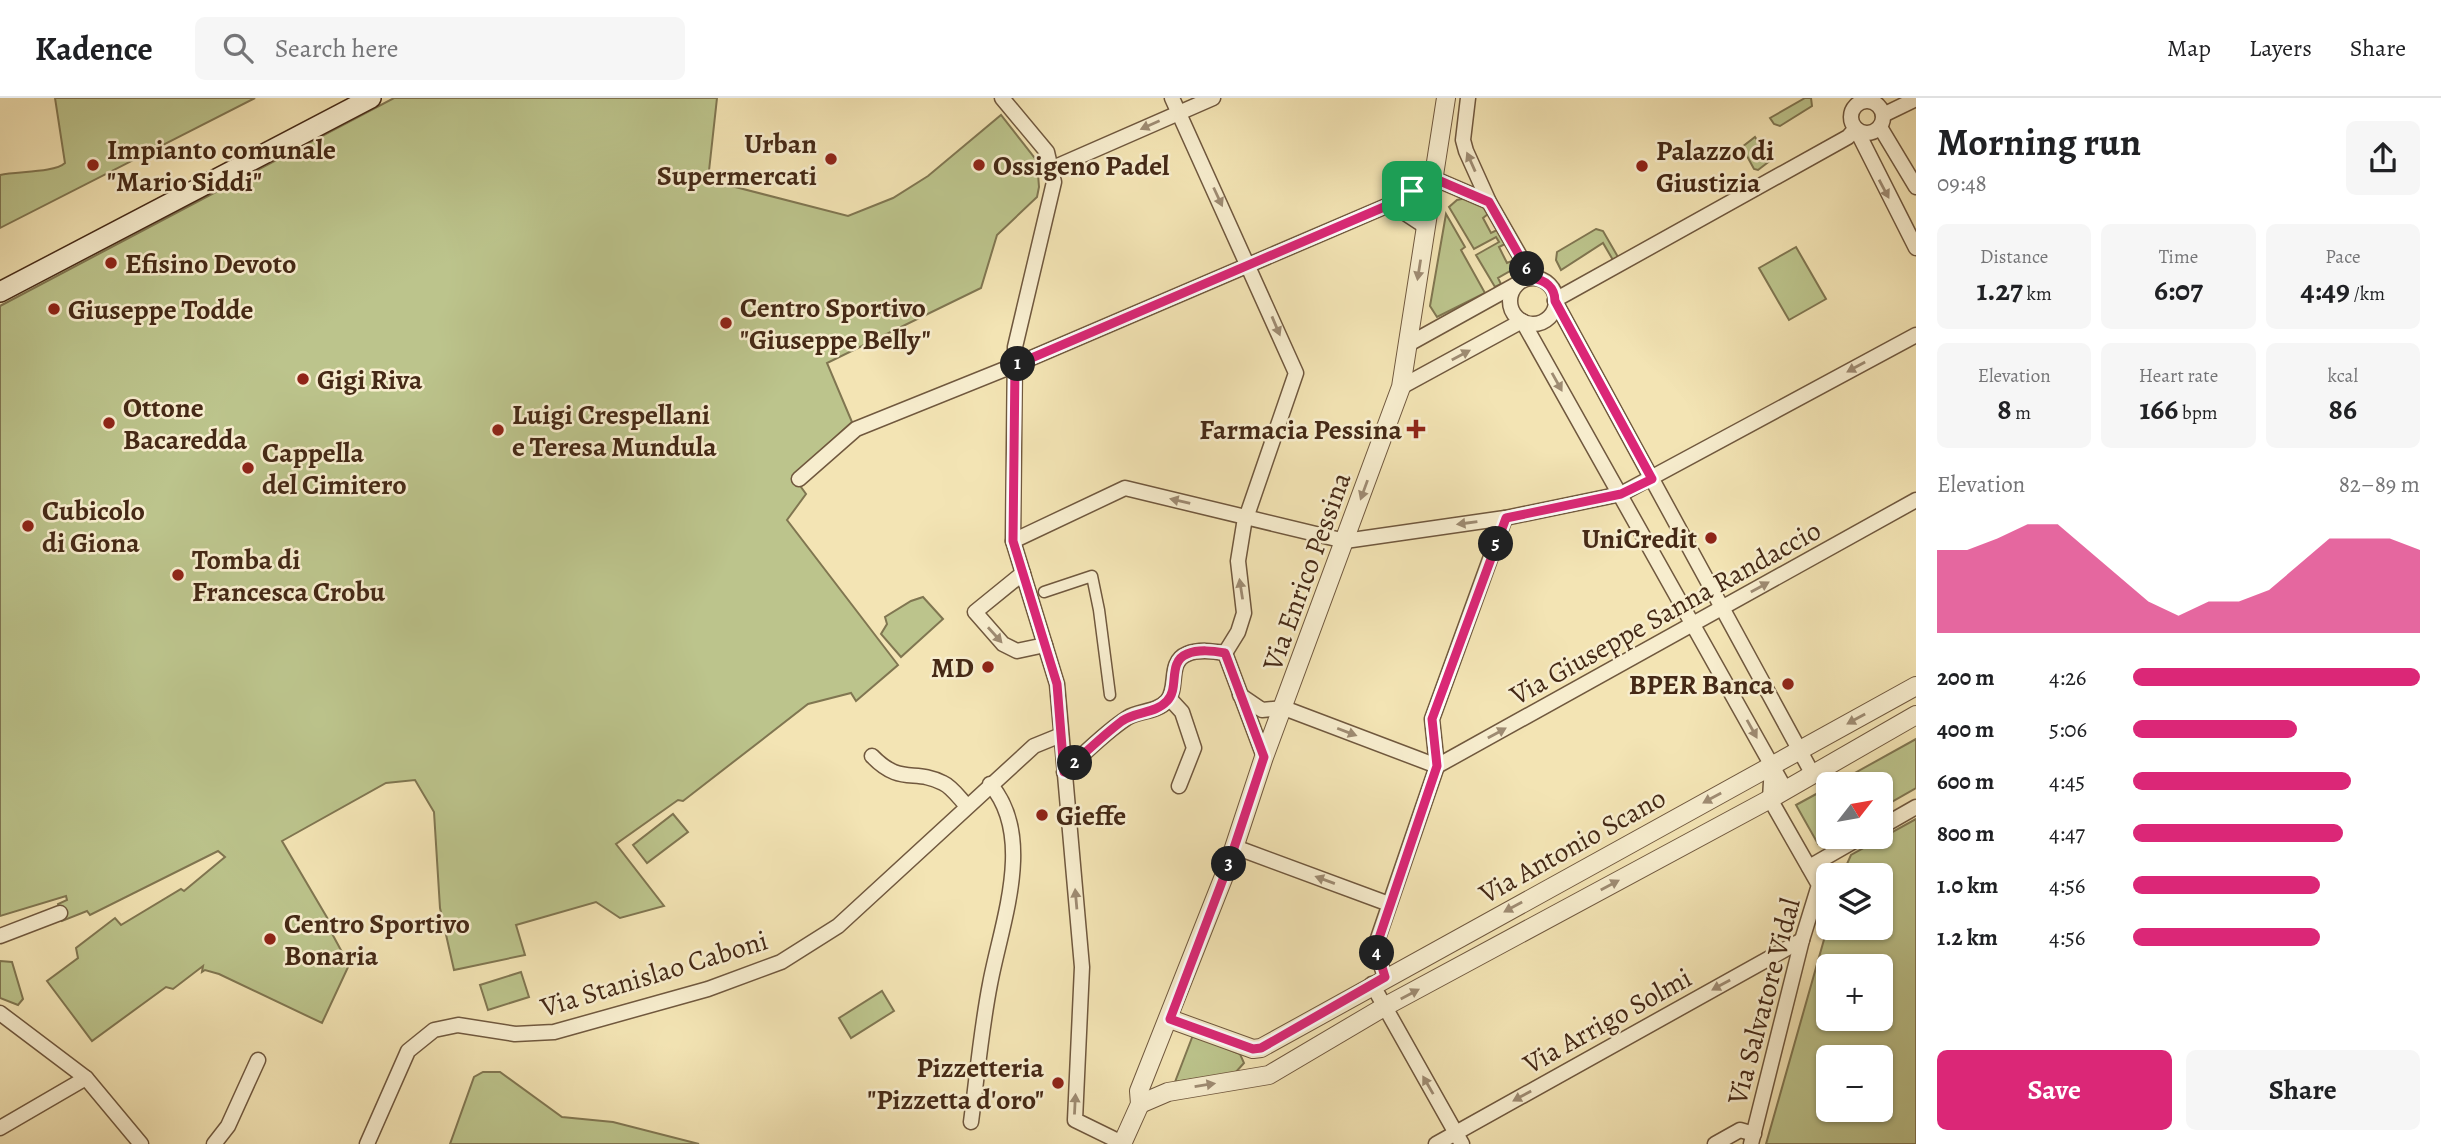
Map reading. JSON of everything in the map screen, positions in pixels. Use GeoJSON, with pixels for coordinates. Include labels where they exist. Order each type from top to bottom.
{"type":"FeatureCollection","features":[{"type":"Feature","properties":{"kind":"main road"},"geometry":{"type":"LineString","coordinates":[[0,292],[371,98]]}},
{"type":"Feature","properties":{"kind":"street"},"geometry":{"type":"LineString","coordinates":[[1002,98],[1047,152],[1053,168],[1054,182],[1015,348],[1013,541],[1057,684],[1082,967],[1075,1120],[1122,1144]]}},
{"type":"Feature","properties":{"kind":"street"},"geometry":{"type":"LineString","coordinates":[[1172,98],[1249,263],[1296,373],[1247,516],[1238,561],[1244,613],[1238,632],[1225,653]]}},
{"type":"Feature","properties":{"kind":"street"},"geometry":{"type":"LineString","coordinates":[[1053,168],[1213,98]]}},
{"type":"Feature","properties":{"kind":"street","name":"Via Enrico Pessina"},"geometry":{"type":"LineString","coordinates":[[1122,1144],[1140,1104],[1139,1091],[1170,1019],[1235,847],[1264,757],[1401,387],[1446,98]]}},
{"type":"Feature","properties":{"kind":"street"},"geometry":{"type":"LineString","coordinates":[[1468,98],[1463,140],[1466,151],[1526,280]]}},
{"type":"Feature","properties":{"kind":"street"},"geometry":{"type":"LineString","coordinates":[[1916,187],[1882,121],[1879,106],[1867,99],[1856,105],[1851,113],[1856,129],[1916,248]]}},
{"type":"Feature","properties":{"kind":"street"},"geometry":{"type":"LineString","coordinates":[[1856,129],[1871,133],[1882,121],[1916,99]]}},
{"type":"Feature","properties":{"kind":"street"},"geometry":{"type":"LineString","coordinates":[[1401,387],[1523,322],[1533,324],[1544,321],[1550,315],[1555,301],[1848,137],[1856,129]]}},
{"type":"Feature","properties":{"kind":"street"},"geometry":{"type":"LineString","coordinates":[[799,480],[856,429],[1015,365],[1391,204],[1433,178],[1489,202]]}},
{"type":"Feature","properties":{"kind":"street"},"geometry":{"type":"LineString","coordinates":[[1391,204],[1426,228]]}},
{"type":"Feature","properties":{"kind":"street"},"geometry":{"type":"LineString","coordinates":[[1526,280],[1510,298],[1511,308],[1523,322],[1772,765],[1777,794]]}},
{"type":"Feature","properties":{"kind":"street"},"geometry":{"type":"LineString","coordinates":[[1407,345],[1526,280],[1549,284],[1555,301],[1812,774]]}},
{"type":"Feature","properties":{"kind":"street"},"geometry":{"type":"LineString","coordinates":[[1013,541],[1125,488],[1345,541],[1506,518],[1621,494],[1916,335]]}},
{"type":"Feature","properties":{"kind":"street","name":"Via Giuseppe Sanna Randaccio"},"geometry":{"type":"LineString","coordinates":[[1437,766],[1916,500]]}},
{"type":"Feature","properties":{"kind":"street"},"geometry":{"type":"LineString","coordinates":[[1459,1139],[1384,1007],[1378,981],[1376,947],[1437,766],[1432,719],[1506,518]]}},
{"type":"Feature","properties":{"kind":"street"},"geometry":{"type":"LineString","coordinates":[[1023,573],[975,612],[1003,644],[1017,651],[1045,645]]}},
{"type":"Feature","properties":{"kind":"street"},"geometry":{"type":"LineString","coordinates":[[1044,592],[1091,576],[1100,610],[1110,695]]}},
{"type":"Feature","properties":{"kind":"street"},"geometry":{"type":"LineString","coordinates":[[1064,772],[1122,722],[1170,699],[1176,663],[1185,654],[1207,651],[1225,653]]}},
{"type":"Feature","properties":{"kind":"street"},"geometry":{"type":"LineString","coordinates":[[1225,653],[1264,757]]}},
{"type":"Feature","properties":{"kind":"street","name":"Via Antonio Scano"},"geometry":{"type":"LineString","coordinates":[[1253,1049],[1261,1048],[1916,686]]}},
{"type":"Feature","properties":{"kind":"street"},"geometry":{"type":"LineString","coordinates":[[1240,695],[1262,710],[1284,708],[1437,766]]}},
{"type":"Feature","properties":{"kind":"street"},"geometry":{"type":"LineString","coordinates":[[1170,699],[1182,712],[1194,748],[1179,786]]}},
{"type":"Feature","properties":{"kind":"street","name":"Via Antonio Scano"},"geometry":{"type":"LineString","coordinates":[[1140,1104],[1168,1092],[1269,1075],[1384,1007],[1777,794],[1916,715]]}},
{"type":"Feature","properties":{"kind":"street","name":"Via Stanislao Caboni"},"geometry":{"type":"LineString","coordinates":[[367,1144],[408,1051],[435,1030],[458,1025],[515,1034],[554,1032],[708,989],[781,962],[838,926],[1034,746],[1061,735]]}},
{"type":"Feature","properties":{"kind":"street"},"geometry":{"type":"LineString","coordinates":[[872,756],[883,768],[897,776],[929,777],[945,783],[967,806]]}},
{"type":"Feature","properties":{"kind":"street"},"geometry":{"type":"LineString","coordinates":[[971,1122],[989,986],[1011,889],[1008,809],[990,784]]}},
{"type":"Feature","properties":{"kind":"street","name":"Via Salvatore Vidal"},"geometry":{"type":"LineString","coordinates":[[1753,1139],[1802,940],[1819,885],[1808,867],[1777,794]]}},
{"type":"Feature","properties":{"kind":"street"},"geometry":{"type":"LineString","coordinates":[[1894,820],[1916,807]]}},
{"type":"Feature","properties":{"kind":"street"},"geometry":{"type":"LineString","coordinates":[[1235,847],[1389,904]]}},
{"type":"Feature","properties":{"kind":"street"},"geometry":{"type":"LineString","coordinates":[[1808,867],[1840,849]]}},
{"type":"Feature","properties":{"kind":"street"},"geometry":{"type":"LineString","coordinates":[[0,936],[60,913]]}},
{"type":"Feature","properties":{"kind":"street","name":"Via Arrigo Solmi"},"geometry":{"type":"LineString","coordinates":[[1436,1144],[1459,1139],[1802,940]]}},
{"type":"Feature","properties":{"kind":"street"},"geometry":{"type":"LineString","coordinates":[[0,1013],[86,1078],[141,1144]]}},
{"type":"Feature","properties":{"kind":"street"},"geometry":{"type":"LineString","coordinates":[[1170,1019],[1253,1049],[1257,1076]]}},
{"type":"Feature","properties":{"kind":"street"},"geometry":{"type":"LineString","coordinates":[[214,1144],[228,1125],[258,1060]]}},
{"type":"Feature","properties":{"kind":"street"},"geometry":{"type":"LineString","coordinates":[[0,1128],[86,1078]]}},
{"type":"Feature","properties":{"kind":"street"},"geometry":{"type":"LineString","coordinates":[[1716,1144],[1740,1130],[1753,1139]]}},
{"type":"Feature","properties":{"kind":"green space","name":"Impianto comunale \"Mario Siddi\""},"geometry":{"type":"Polygon","coordinates":[[[55,98],[255,98],[0,228],[0,175],[44,170],[65,163],[55,98]]]}},
{"type":"Feature","properties":{"kind":"green space"},"geometry":{"type":"Polygon","coordinates":[[[394,98],[717,98],[708,180],[848,216],[893,198],[928,176],[1001,115],[1037,161],[1037,197],[997,235],[981,288],[827,363],[852,422],[793,476],[806,494],[787,520],[898,665],[856,701],[851,693],[808,704],[683,801],[678,800],[616,844],[664,906],[620,918],[596,902],[516,925],[525,955],[454,970],[440,908],[434,812],[415,780],[386,783],[282,841],[332,926],[329,928],[349,965],[322,1023],[219,974],[205,970],[202,972],[203,966],[173,989],[166,987],[92,1041],[47,981],[78,958],[76,948],[115,918],[121,925],[181,889],[184,891],[225,857],[218,851],[90,915],[87,911],[62,921],[58,904],[67,900],[66,896],[0,916],[0,306],[394,98]]]}},
{"type":"Feature","properties":{"kind":"green space"},"geometry":{"type":"Polygon","coordinates":[[[1805,98],[1811,98],[1812,106],[1780,126],[1774,124],[1770,118],[1805,98]]]}},
{"type":"Feature","properties":{"kind":"green space"},"geometry":{"type":"Polygon","coordinates":[[[1755,137],[1771,160],[1758,170],[1754,169],[1742,147],[1755,137]]]}},
{"type":"Feature","properties":{"kind":"green space"},"geometry":{"type":"Polygon","coordinates":[[[1466,198],[1484,206],[1488,214],[1483,218],[1491,233],[1497,230],[1505,244],[1499,247],[1507,263],[1514,260],[1517,267],[1498,278],[1501,284],[1495,287],[1476,255],[1499,242],[1496,237],[1474,249],[1449,207],[1457,200],[1466,198]]]}},
{"type":"Feature","properties":{"kind":"green space"},"geometry":{"type":"Polygon","coordinates":[[[1446,214],[1465,247],[1461,250],[1485,293],[1437,317],[1430,306],[1446,214]]]}},
{"type":"Feature","properties":{"kind":"green space"},"geometry":{"type":"Polygon","coordinates":[[[1596,229],[1603,231],[1618,257],[1613,260],[1603,243],[1561,270],[1556,260],[1557,252],[1596,229]]]}},
{"type":"Feature","properties":{"kind":"green space"},"geometry":{"type":"Polygon","coordinates":[[[1796,247],[1826,299],[1789,320],[1759,268],[1796,247]]]}},
{"type":"Feature","properties":{"kind":"green space"},"geometry":{"type":"Polygon","coordinates":[[[923,597],[943,619],[901,657],[881,634],[887,624],[885,617],[923,597]]]}},
{"type":"Feature","properties":{"kind":"green space"},"geometry":{"type":"Polygon","coordinates":[[[1916,739],[1916,788],[1894,801],[1894,772],[1857,772],[1916,739]]]}},
{"type":"Feature","properties":{"kind":"green space"},"geometry":{"type":"Polygon","coordinates":[[[1816,794],[1816,840],[1796,805],[1816,794]]]}},
{"type":"Feature","properties":{"kind":"green space"},"geometry":{"type":"Polygon","coordinates":[[[673,814],[688,832],[647,863],[633,845],[673,814]]]}},
{"type":"Feature","properties":{"kind":"green space"},"geometry":{"type":"Polygon","coordinates":[[[1916,819],[1916,1144],[1766,1144],[1816,968],[1816,1031],[1893,1031],[1893,954],[1820,954],[1824,940],[1893,940],[1893,863],[1847,863],[1851,855],[1862,849],[1894,849],[1894,831],[1916,819]]]}},
{"type":"Feature","properties":{"kind":"green space"},"geometry":{"type":"Polygon","coordinates":[[[0,961],[12,962],[23,999],[18,1005],[0,998],[0,961]]]}},
{"type":"Feature","properties":{"kind":"green space"},"geometry":{"type":"Polygon","coordinates":[[[521,972],[529,997],[488,1010],[480,985],[521,972]]]}},
{"type":"Feature","properties":{"kind":"green space"},"geometry":{"type":"Polygon","coordinates":[[[882,991],[894,1011],[851,1038],[839,1018],[882,991]]]}},
{"type":"Feature","properties":{"kind":"green space"},"geometry":{"type":"Polygon","coordinates":[[[1193,1035],[1240,1054],[1244,1063],[1235,1073],[1175,1082],[1193,1035]]]}},
{"type":"Feature","properties":{"kind":"green space"},"geometry":{"type":"Polygon","coordinates":[[[483,1072],[500,1072],[562,1117],[613,1122],[699,1144],[450,1144],[474,1077],[483,1072]]]}},
{"type":"Feature","properties":{"kind":"place","name":"Urban Supermercati"},"geometry":{"type":"Point","coordinates":[831,159]}},
{"type":"Feature","properties":{"kind":"place","name":"Impianto comunale \"Mario Siddi\""},"geometry":{"type":"Point","coordinates":[93,165]}},
{"type":"Feature","properties":{"kind":"place","name":"Ossigeno Padel"},"geometry":{"type":"Point","coordinates":[979,165]}},
{"type":"Feature","properties":{"kind":"place","name":"Palazzo di Giustizia"},"geometry":{"type":"Point","coordinates":[1642,166]}},
{"type":"Feature","properties":{"kind":"place","name":"Efisino Devoto"},"geometry":{"type":"Point","coordinates":[111,263]}},
{"type":"Feature","properties":{"kind":"place","name":"Giuseppe Todde"},"geometry":{"type":"Point","coordinates":[54,309]}},
{"type":"Feature","properties":{"kind":"place","name":"Centro Sportivo \"Giuseppe Belly\""},"geometry":{"type":"Point","coordinates":[726,323]}},
{"type":"Feature","properties":{"kind":"place","name":"Gigi Riva"},"geometry":{"type":"Point","coordinates":[303,379]}},
{"type":"Feature","properties":{"kind":"place","name":"Ottone Bacaredda"},"geometry":{"type":"Point","coordinates":[109,423]}},
{"type":"Feature","properties":{"kind":"place","name":"Farmacia Pessina"},"geometry":{"type":"Point","coordinates":[1416,429]}},
{"type":"Feature","properties":{"kind":"place","name":"Luigi Crespellani e Teresa Mundula"},"geometry":{"type":"Point","coordinates":[498,430]}},
{"type":"Feature","properties":{"kind":"place","name":"Cappella del Cimitero"},"geometry":{"type":"Point","coordinates":[248,468]}},
{"type":"Feature","properties":{"kind":"place","name":"Cubicolo di Giona"},"geometry":{"type":"Point","coordinates":[28,526]}},
{"type":"Feature","properties":{"kind":"place","name":"UniCredit"},"geometry":{"type":"Point","coordinates":[1711,538]}},
{"type":"Feature","properties":{"kind":"place","name":"Tomba di Francesca Crobu"},"geometry":{"type":"Point","coordinates":[178,575]}},
{"type":"Feature","properties":{"kind":"place","name":"MD"},"geometry":{"type":"Point","coordinates":[988,667]}},
{"type":"Feature","properties":{"kind":"place","name":"BPER Banca"},"geometry":{"type":"Point","coordinates":[1788,684]}},
{"type":"Feature","properties":{"kind":"place","name":"Gieffe"},"geometry":{"type":"Point","coordinates":[1042,815]}},
{"type":"Feature","properties":{"kind":"place","name":"Centro Sportivo Bonaria"},"geometry":{"type":"Point","coordinates":[270,939]}},
{"type":"Feature","properties":{"kind":"place","name":"Pizzetteria \"Pizzetta d'oro\""},"geometry":{"type":"Point","coordinates":[1058,1083]}},
{"type":"Feature","properties":{"kind":"route"},"geometry":{"type":"LineString","coordinates":[[1433,178],[1489,202],[1532,278],[1549,284],[1552,289],[1555,301],[1652,479],[1621,494],[1506,518],[1432,719],[1437,766],[1376,947],[1385,977],[1261,1048],[1253,1049],[1170,1019],[1228,866],[1264,757],[1225,653],[1207,651],[1185,654],[1176,663],[1170,699],[1150,711],[1136,713],[1122,722],[1064,772],[1057,684],[1013,541],[1015,365],[1391,204],[1412,191],[1433,178]]}}]}
